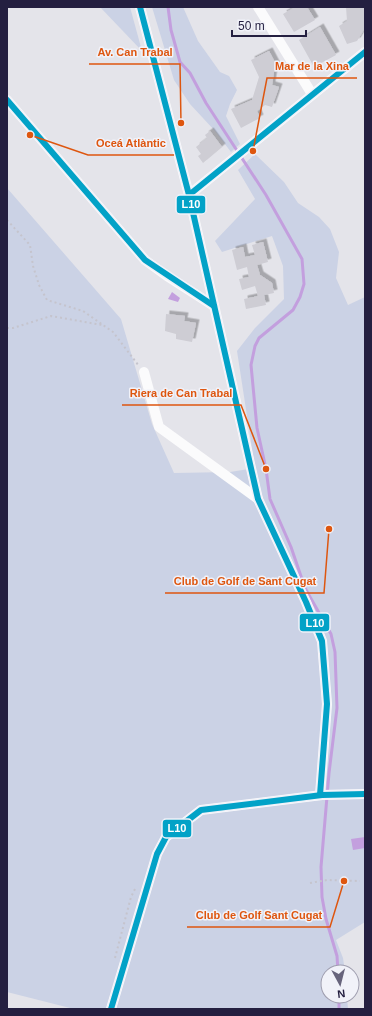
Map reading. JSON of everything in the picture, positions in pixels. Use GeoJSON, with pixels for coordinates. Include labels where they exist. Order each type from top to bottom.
{"type":"FeatureCollection","features":[{"type":"Feature","properties":{"kind":"street"},"geometry":{"type":"LineString","coordinates":[[140,7],[189,195],[258,500],[306,602],[322,641],[327,704],[324,795]]}},
{"type":"Feature","properties":{"kind":"street"},"geometry":{"type":"LineString","coordinates":[[258,7],[312,94]]}},
{"type":"Feature","properties":{"kind":"street"},"geometry":{"type":"LineString","coordinates":[[189,195],[365,52]]}},
{"type":"Feature","properties":{"kind":"street"},"geometry":{"type":"LineString","coordinates":[[7,100],[145,260],[214,306]]}},
{"type":"Feature","properties":{"kind":"street"},"geometry":{"type":"LineString","coordinates":[[144,372],[159,427],[258,500]]}},
{"type":"Feature","properties":{"kind":"street"},"geometry":{"type":"LineString","coordinates":[[111,1009],[157,854],[166,837],[200,810],[324,795],[365,794]]}},
{"type":"Feature","properties":{"kind":"path"},"geometry":{"type":"LineString","coordinates":[[7,220],[30,245],[33,266],[39,285],[47,300],[83,311],[113,332],[144,372]]}},
{"type":"Feature","properties":{"kind":"path"},"geometry":{"type":"LineString","coordinates":[[7,328],[14,328],[51,316],[103,325]]}},
{"type":"Feature","properties":{"kind":"path"},"geometry":{"type":"LineString","coordinates":[[310,883],[327,880],[360,881]]}},
{"type":"Feature","properties":{"kind":"shaded area"},"geometry":{"type":"Polygon","coordinates":[[[100,7],[130,7],[142,51],[100,7]]]}},
{"type":"Feature","properties":{"kind":"shaded area"},"geometry":{"type":"Polygon","coordinates":[[[152,7],[183,7],[198,41],[220,72],[229,76],[237,90],[226,116],[240,144],[231,152],[215,131],[190,104],[174,80],[152,7]]]}},
{"type":"Feature","properties":{"kind":"shaded area"},"geometry":{"type":"Polygon","coordinates":[[[255,154],[284,182],[298,203],[319,217],[330,229],[339,252],[336,278],[348,305],[365,297],[365,922],[336,940],[344,964],[320,964],[320,1004],[348,1004],[348,1009],[74,1009],[7,992],[7,188],[121,319],[152,424],[174,473],[230,472],[255,468],[237,351],[255,328],[284,299],[283,266],[272,236],[222,252],[215,241],[255,199],[238,170],[255,154]]]}},
{"type":"Feature","properties":{"kind":"shaded area"},"geometry":{"type":"Polygon","coordinates":[[[172,292],[180,298],[178,302],[168,299],[172,292]]]}},
{"type":"Feature","properties":{"kind":"shaded area"},"geometry":{"type":"Polygon","coordinates":[[[365,837],[365,848],[353,850],[351,839],[365,837]]]}},
{"type":"Feature","properties":{"kind":"building"},"geometry":{"type":"Polygon","coordinates":[[[295,7],[307,7],[315,20],[294,32],[283,14],[295,7]]]}},
{"type":"Feature","properties":{"kind":"building"},"geometry":{"type":"Polygon","coordinates":[[[346,7],[365,7],[365,28],[357,41],[347,44],[339,26],[347,21],[346,7]]]}},
{"type":"Feature","properties":{"kind":"building"},"geometry":{"type":"Polygon","coordinates":[[[320,27],[336,55],[314,67],[299,40],[320,27]]]}},
{"type":"Feature","properties":{"kind":"building"},"geometry":{"type":"Polygon","coordinates":[[[269,51],[279,70],[274,72],[272,85],[279,87],[272,107],[265,105],[257,111],[260,118],[241,128],[231,109],[252,100],[259,77],[251,60],[269,51]]]}},
{"type":"Feature","properties":{"kind":"building"},"geometry":{"type":"Polygon","coordinates":[[[210,131],[222,147],[203,163],[198,156],[201,154],[196,147],[207,138],[205,135],[210,131]]]}},
{"type":"Feature","properties":{"kind":"building"},"geometry":{"type":"Polygon","coordinates":[[[263,242],[268,262],[257,265],[260,275],[272,283],[274,293],[264,295],[266,305],[246,309],[244,299],[258,296],[255,286],[242,290],[239,279],[249,277],[247,267],[237,270],[232,250],[243,247],[245,257],[255,255],[252,245],[263,242]]]}},
{"type":"Feature","properties":{"kind":"building"},"geometry":{"type":"Polygon","coordinates":[[[166,314],[185,316],[184,321],[196,323],[192,342],[176,339],[176,334],[165,331],[166,314]]]}},
{"type":"Feature","properties":{"kind":"waterway"},"geometry":{"type":"LineString","coordinates":[[168,7],[171,30],[180,62],[190,73],[206,103],[266,195],[302,259],[304,284],[300,297],[293,310],[259,338],[255,346],[251,365],[257,428],[266,469],[270,499],[291,547],[305,588],[331,634],[335,652],[337,708],[329,773],[321,867],[322,897],[326,919],[337,956],[338,964]]}},
{"type":"Feature","properties":{"kind":"waterway"},"geometry":{"type":"LineString","coordinates":[[339,1004],[339,1009]]}},
{"type":"Feature","properties":{"kind":"transit line","name":"L10"},"geometry":{"type":"LineString","coordinates":[[140,7],[189,195],[258,499],[306,602],[322,641],[327,704],[320,795]]}},
{"type":"Feature","properties":{"kind":"transit line","name":"L10"},"geometry":{"type":"LineString","coordinates":[[189,195],[365,52]]}},
{"type":"Feature","properties":{"kind":"transit line","name":"L10"},"geometry":{"type":"LineString","coordinates":[[7,100],[145,260],[214,306]]}},
{"type":"Feature","properties":{"kind":"transit line","name":"L10"},"geometry":{"type":"LineString","coordinates":[[111,1009],[157,854],[166,837],[201,810],[322,795],[365,794]]}},
{"type":"Feature","properties":{"kind":"place","name":"Av. Can Trabal"},"geometry":{"type":"Point","coordinates":[181,123]}},
{"type":"Feature","properties":{"kind":"place","name":"Oceá Atlàntic"},"geometry":{"type":"Point","coordinates":[30,135]}},
{"type":"Feature","properties":{"kind":"place","name":"Mar de la Xina"},"geometry":{"type":"Point","coordinates":[253,151]}},
{"type":"Feature","properties":{"kind":"place","name":"Riera de Can Trabal"},"geometry":{"type":"Point","coordinates":[266,469]}},
{"type":"Feature","properties":{"kind":"place","name":"Club de Golf de Sant Cugat"},"geometry":{"type":"Point","coordinates":[329,529]}},
{"type":"Feature","properties":{"kind":"place","name":"Club de Golf Sant Cugat"},"geometry":{"type":"Point","coordinates":[344,881]}}]}
